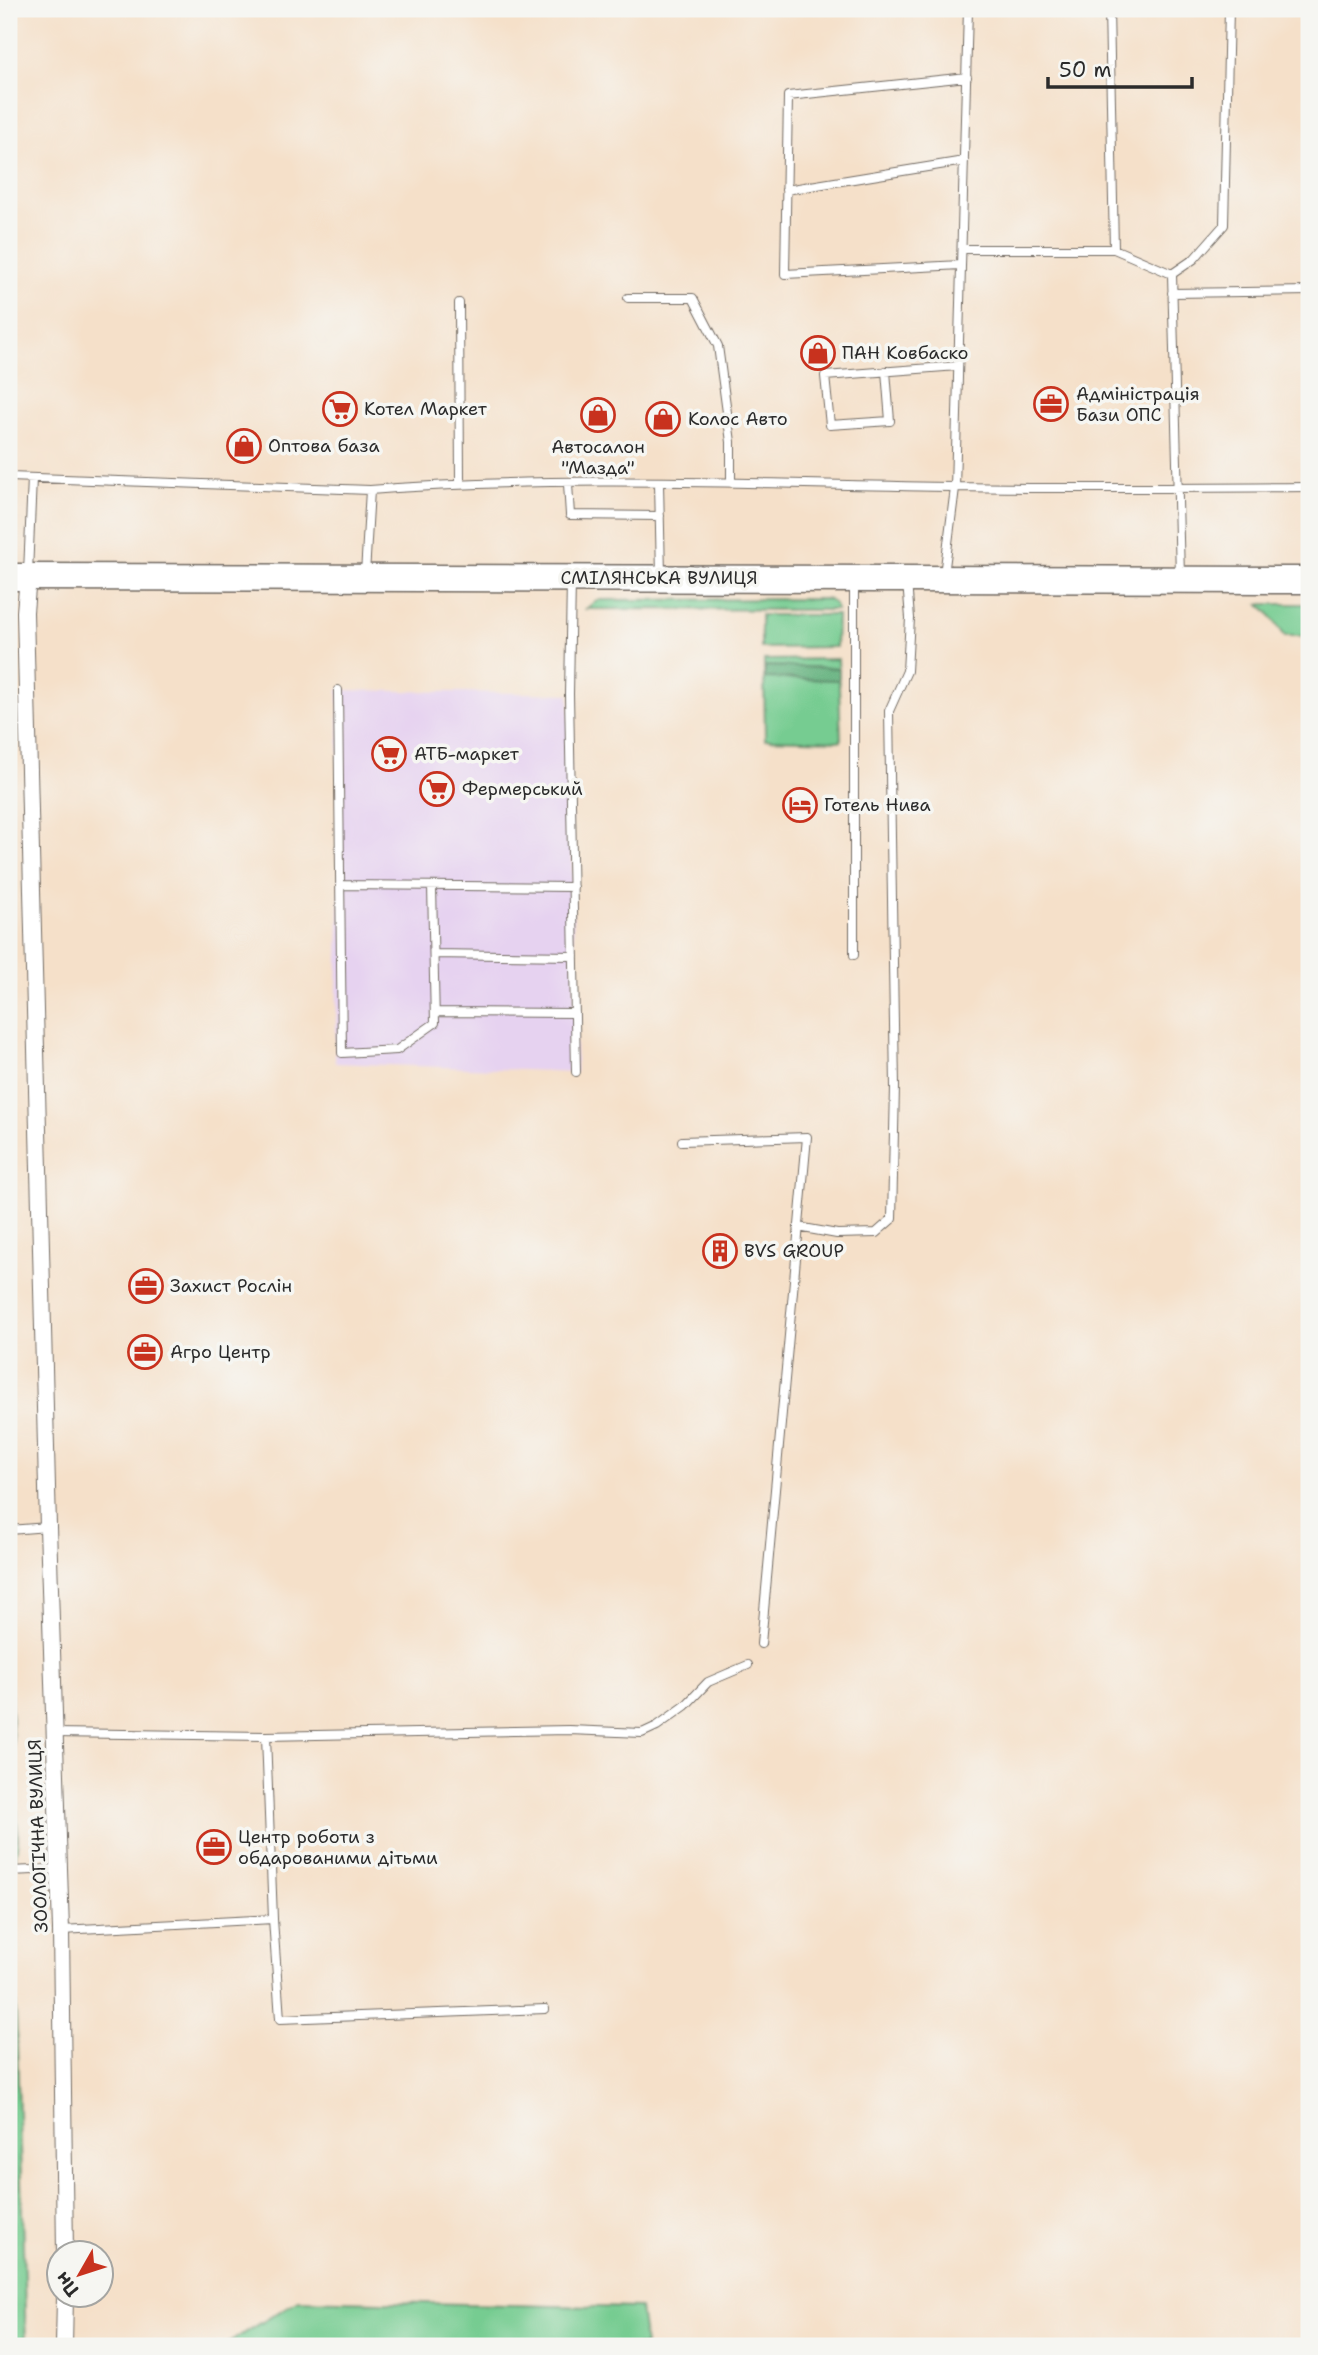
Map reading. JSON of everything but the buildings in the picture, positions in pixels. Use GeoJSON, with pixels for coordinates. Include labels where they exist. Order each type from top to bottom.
{"type":"FeatureCollection","features":[{"type":"Feature","properties":{"kind":"main road","name":"СМІЛЯНСЬКА ВУЛИЦЯ"},"geometry":{"type":"LineString","coordinates":[[18,577],[1309,580]]}},
{"type":"Feature","properties":{"kind":"street","name":"ЗООЛОГІЧНА ВУЛИЦЯ"},"geometry":{"type":"LineString","coordinates":[[18,577],[26,624],[47,1527],[61,1930],[65,2240]]}},
{"type":"Feature","properties":{"kind":"street"},"geometry":{"type":"LineString","coordinates":[[64,2346],[65,2310]]}},
{"type":"Feature","properties":{"kind":"lane"},"geometry":{"type":"LineString","coordinates":[[944,579],[955,488],[968,9]]}},
{"type":"Feature","properties":{"kind":"lane"},"geometry":{"type":"LineString","coordinates":[[1109,9],[1114,249]]}},
{"type":"Feature","properties":{"kind":"lane"},"geometry":{"type":"LineString","coordinates":[[1172,274],[1194,259],[1224,225],[1229,9]]}},
{"type":"Feature","properties":{"kind":"lane"},"geometry":{"type":"LineString","coordinates":[[961,265],[785,274],[788,96],[967,77]]}},
{"type":"Feature","properties":{"kind":"lane"},"geometry":{"type":"LineString","coordinates":[[786,190],[964,161]]}},
{"type":"Feature","properties":{"kind":"lane"},"geometry":{"type":"LineString","coordinates":[[962,249],[1114,249],[1172,274]]}},
{"type":"Feature","properties":{"kind":"lane"},"geometry":{"type":"LineString","coordinates":[[1172,274],[1181,579]]}},
{"type":"Feature","properties":{"kind":"lane"},"geometry":{"type":"LineString","coordinates":[[1172,293],[1309,291]]}},
{"type":"Feature","properties":{"kind":"lane"},"geometry":{"type":"LineString","coordinates":[[628,298],[692,298],[718,346],[731,442],[731,483]]}},
{"type":"Feature","properties":{"kind":"lane"},"geometry":{"type":"LineString","coordinates":[[459,303],[460,483]]}},
{"type":"Feature","properties":{"kind":"lane"},"geometry":{"type":"LineString","coordinates":[[886,371],[890,421],[830,425],[825,376],[886,371],[958,366]]}},
{"type":"Feature","properties":{"kind":"lane"},"geometry":{"type":"LineString","coordinates":[[9,477],[370,490],[460,483],[731,483],[955,488],[1309,487]]}},
{"type":"Feature","properties":{"kind":"lane"},"geometry":{"type":"LineString","coordinates":[[18,577],[32,478]]}},
{"type":"Feature","properties":{"kind":"lane"},"geometry":{"type":"LineString","coordinates":[[659,483],[661,578]]}},
{"type":"Feature","properties":{"kind":"lane"},"geometry":{"type":"LineString","coordinates":[[568,484],[570,515],[660,516]]}},
{"type":"Feature","properties":{"kind":"lane"},"geometry":{"type":"LineString","coordinates":[[365,578],[370,490]]}},
{"type":"Feature","properties":{"kind":"lane"},"geometry":{"type":"LineString","coordinates":[[571,578],[569,694],[576,1072]]}},
{"type":"Feature","properties":{"kind":"lane"},"geometry":{"type":"LineString","coordinates":[[854,579],[854,955]]}},
{"type":"Feature","properties":{"kind":"lane"},"geometry":{"type":"LineString","coordinates":[[798,1227],[837,1234],[876,1233],[892,1219],[895,1087],[889,711],[906,671],[910,618],[906,579]]}},
{"type":"Feature","properties":{"kind":"lane"},"geometry":{"type":"LineString","coordinates":[[338,691],[342,1053],[397,1050],[435,1023],[432,886]]}},
{"type":"Feature","properties":{"kind":"lane"},"geometry":{"type":"LineString","coordinates":[[340,884],[573,887]]}},
{"type":"Feature","properties":{"kind":"lane"},"geometry":{"type":"LineString","coordinates":[[434,954],[574,956]]}},
{"type":"Feature","properties":{"kind":"lane"},"geometry":{"type":"LineString","coordinates":[[435,1012],[575,1013]]}},
{"type":"Feature","properties":{"kind":"lane"},"geometry":{"type":"LineString","coordinates":[[682,1141],[807,1137],[761,1644]]}},
{"type":"Feature","properties":{"kind":"lane"},"geometry":{"type":"LineString","coordinates":[[9,1530],[47,1527]]}},
{"type":"Feature","properties":{"kind":"lane"},"geometry":{"type":"LineString","coordinates":[[54,1733],[266,1736],[569,1730],[642,1733],[685,1706],[708,1682],[748,1665]]}},
{"type":"Feature","properties":{"kind":"lane"},"geometry":{"type":"LineString","coordinates":[[266,1736],[280,2019],[545,2009]]}},
{"type":"Feature","properties":{"kind":"lane"},"geometry":{"type":"LineString","coordinates":[[9,1871],[58,1869]]}},
{"type":"Feature","properties":{"kind":"lane"},"geometry":{"type":"LineString","coordinates":[[61,1930],[273,1919]]}},
{"type":"Feature","properties":{"kind":"shaded area","name":"Фермерський"},"geometry":{"type":"Polygon","coordinates":[[[338,690],[569,694],[576,1072],[335,1063],[340,885],[338,690]]]}},
{"type":"Feature","properties":{"kind":"green space"},"geometry":{"type":"Polygon","coordinates":[[[827,599],[834,603],[837,610],[586,609],[597,600],[827,599]]]}},
{"type":"Feature","properties":{"kind":"green space"},"geometry":{"type":"Polygon","coordinates":[[[1259,604],[1309,604],[1309,636],[1285,636],[1259,604]]]}},
{"type":"Feature","properties":{"kind":"green space"},"geometry":{"type":"Polygon","coordinates":[[[761,615],[837,615],[836,647],[761,648],[761,615]]]}},
{"type":"Feature","properties":{"kind":"green space"},"geometry":{"type":"Polygon","coordinates":[[[838,659],[841,741],[765,739],[764,660],[838,659]]]}},
{"type":"Feature","properties":{"kind":"green space"},"geometry":{"type":"Polygon","coordinates":[[[765,666],[839,668],[839,680],[765,678],[765,666]]]}},
{"type":"Feature","properties":{"kind":"green space"},"geometry":{"type":"Polygon","coordinates":[[[9,1675],[18,1840],[12,1880],[26,2346],[9,2346],[9,1675]]]}},
{"type":"Feature","properties":{"kind":"green space"},"geometry":{"type":"Polygon","coordinates":[[[9,1675],[18,1840],[9,1840],[9,1675]]]}},
{"type":"Feature","properties":{"kind":"green space"},"geometry":{"type":"Polygon","coordinates":[[[298,2300],[640,2308],[645,2346],[224,2346],[298,2300]]]}},
{"type":"Feature","properties":{"kind":"place","name":"ПАН Ковбаско"},"geometry":{"type":"Point","coordinates":[818,353]}},
{"type":"Feature","properties":{"kind":"place","name":"Адміністрація Бази ОПС"},"geometry":{"type":"Point","coordinates":[1051,404]}},
{"type":"Feature","properties":{"kind":"place","name":"Котел Маркет"},"geometry":{"type":"Point","coordinates":[340,409]}},
{"type":"Feature","properties":{"kind":"place","name":"Автосалон \"Мазда\""},"geometry":{"type":"Point","coordinates":[598,415]}},
{"type":"Feature","properties":{"kind":"place","name":"Колос Авто"},"geometry":{"type":"Point","coordinates":[663,419]}},
{"type":"Feature","properties":{"kind":"place","name":"Оптова база"},"geometry":{"type":"Point","coordinates":[244,446]}},
{"type":"Feature","properties":{"kind":"place","name":"АТБ-маркет"},"geometry":{"type":"Point","coordinates":[389,754]}},
{"type":"Feature","properties":{"kind":"place","name":"Фермерський"},"geometry":{"type":"Point","coordinates":[437,789]}},
{"type":"Feature","properties":{"kind":"place","name":"Готель Нива"},"geometry":{"type":"Point","coordinates":[800,805]}},
{"type":"Feature","properties":{"kind":"place","name":"BVS GROUP"},"geometry":{"type":"Point","coordinates":[720,1251]}},
{"type":"Feature","properties":{"kind":"place","name":"Захист Рослін"},"geometry":{"type":"Point","coordinates":[146,1286]}},
{"type":"Feature","properties":{"kind":"place","name":"Агро Центр"},"geometry":{"type":"Point","coordinates":[145,1352]}},
{"type":"Feature","properties":{"kind":"place","name":"Центр роботи з обдарованими дітьми"},"geometry":{"type":"Point","coordinates":[214,1847]}}]}
